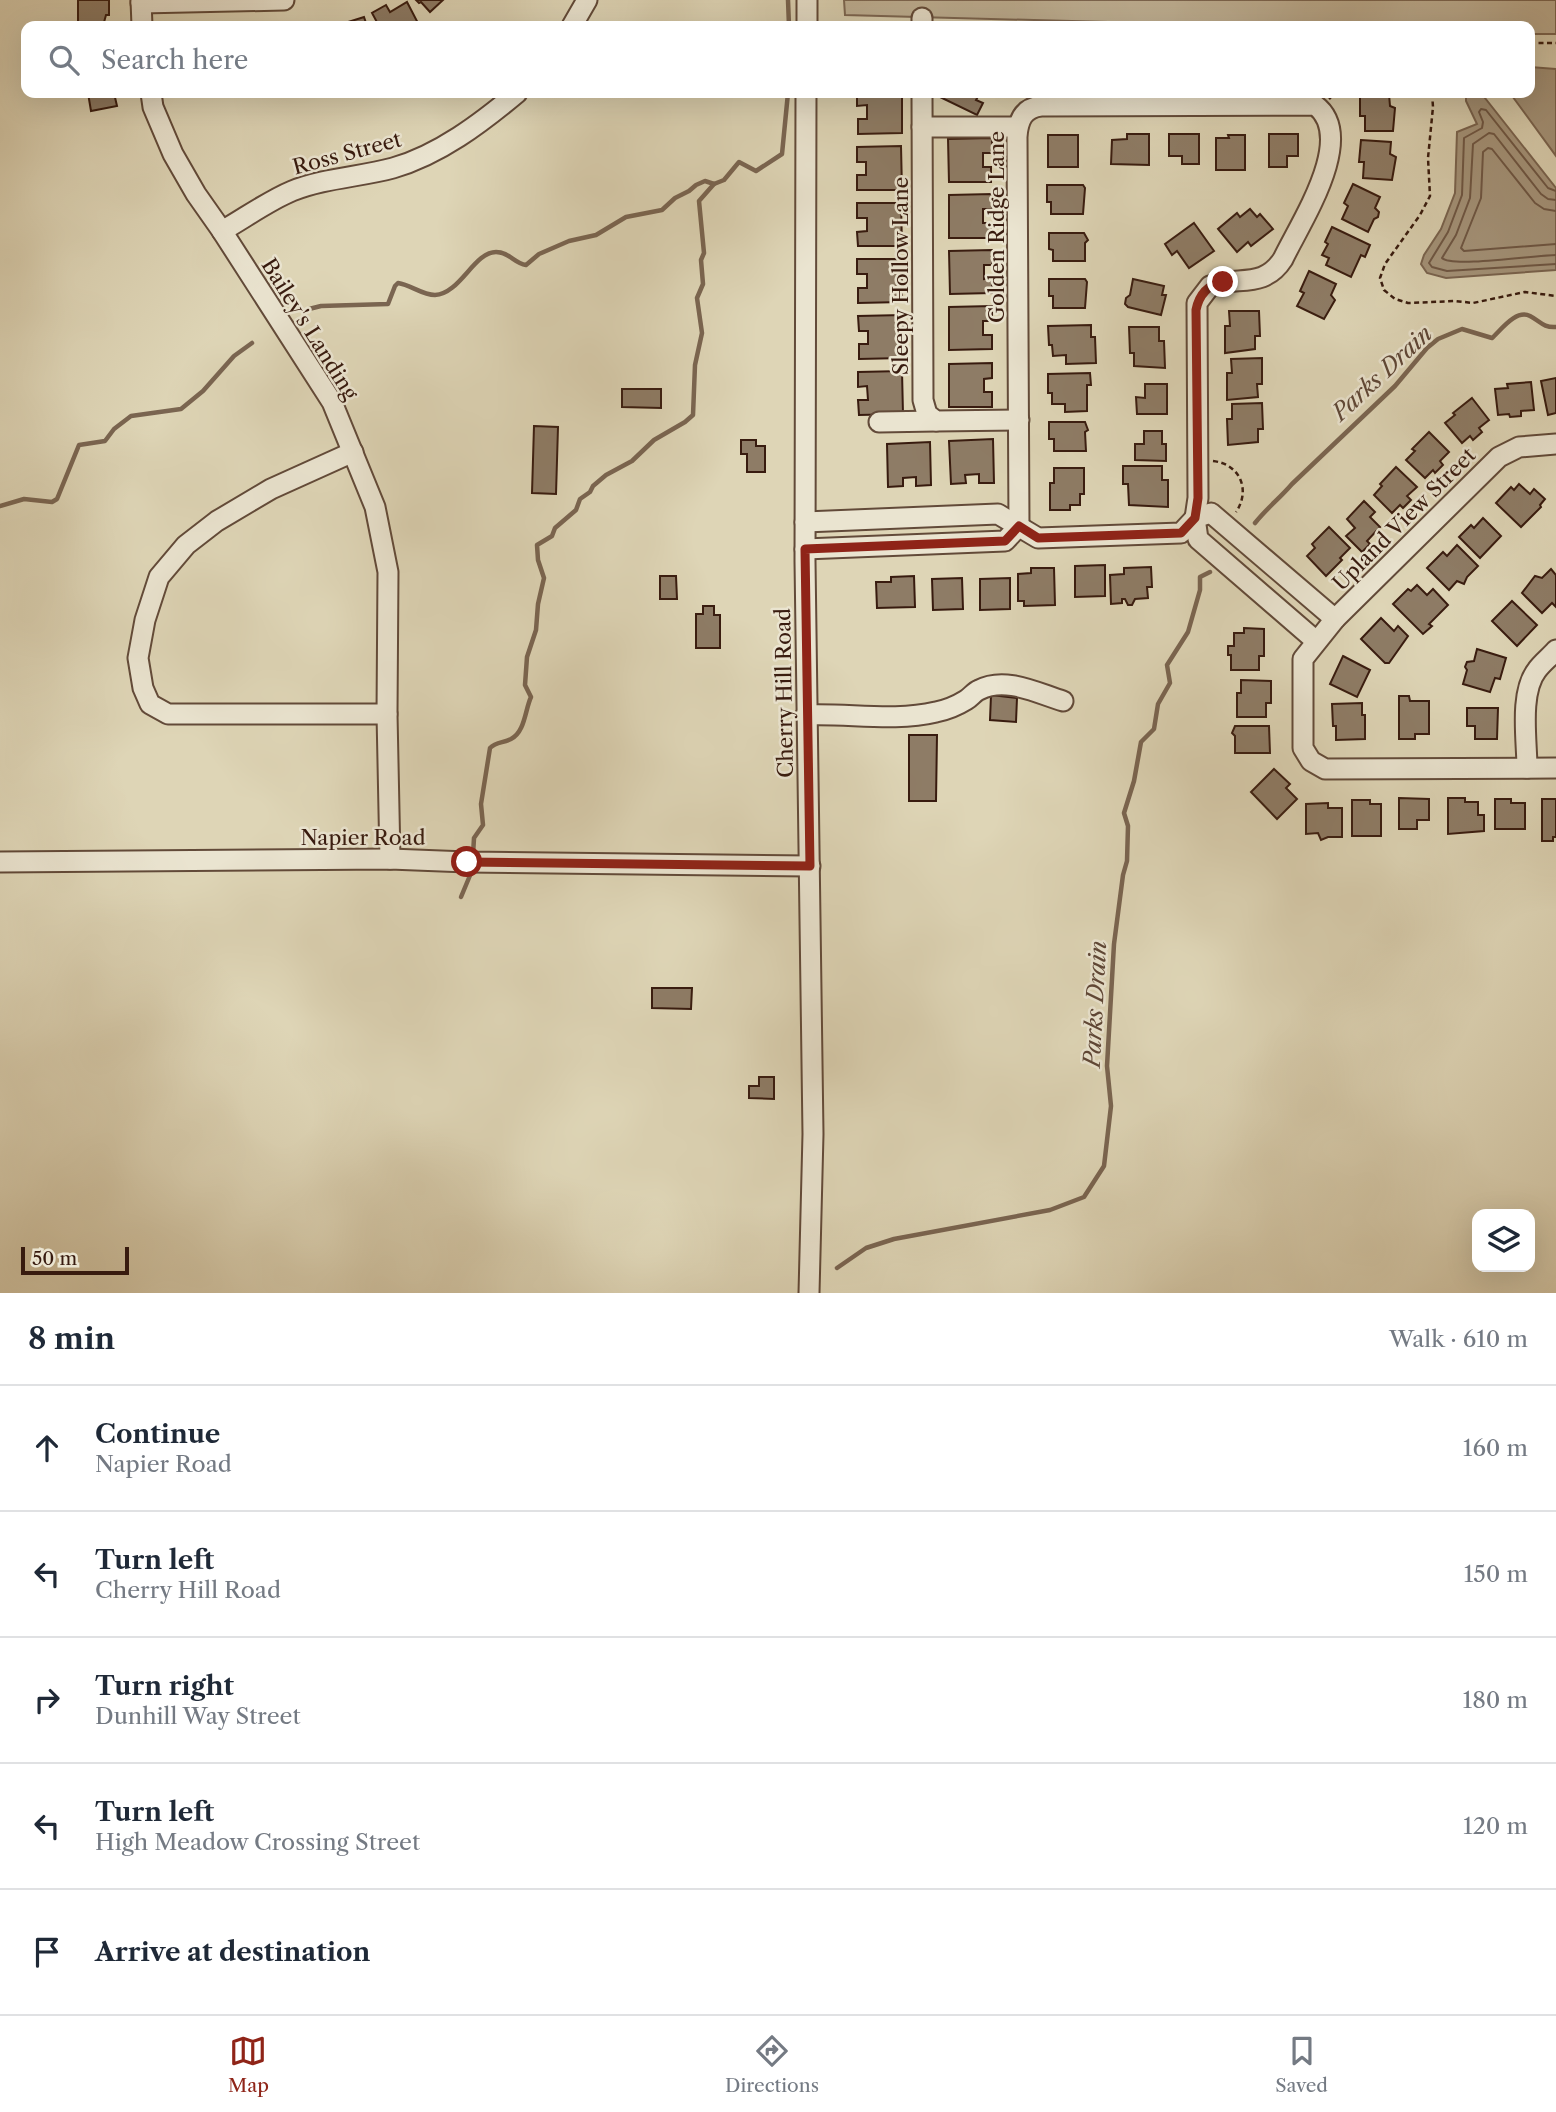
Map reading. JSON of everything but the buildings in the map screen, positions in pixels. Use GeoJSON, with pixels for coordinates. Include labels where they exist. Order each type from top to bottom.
{"type":"FeatureCollection","features":[{"type":"Feature","properties":{"kind":"street"},"geometry":{"type":"LineString","coordinates":[[142,21],[141,1],[284,0]]}},
{"type":"Feature","properties":{"kind":"street"},"geometry":{"type":"LineString","coordinates":[[575,21],[587,0]]}},
{"type":"Feature","properties":{"kind":"street"},"geometry":{"type":"LineString","coordinates":[[807,0],[807,21]]}},
{"type":"Feature","properties":{"kind":"street","name":"Bailey's Landing"},"geometry":{"type":"LineString","coordinates":[[152,98],[173,155],[196,194],[332,402],[375,508],[388,572],[390,859]]}},
{"type":"Feature","properties":{"kind":"street","name":"Ross Street"},"geometry":{"type":"LineString","coordinates":[[222,231],[293,191],[341,177],[394,168],[436,150],[480,124],[511,98]]}},
{"type":"Feature","properties":{"kind":"street","name":"Cherry Hill Road"},"geometry":{"type":"LineString","coordinates":[[806,98],[806,715],[813,1134],[809,1293]]}},
{"type":"Feature","properties":{"kind":"street","name":"Sleepy Hollow Lane"},"geometry":{"type":"LineString","coordinates":[[922,98],[923,400],[927,414],[936,421]]}},
{"type":"Feature","properties":{"kind":"street","name":"Golden Ridge Lane"},"geometry":{"type":"LineString","coordinates":[[1019,526],[1018,127],[1021,117],[1027,110],[1041,106],[1315,105],[1326,117],[1331,136],[1328,162],[1279,264],[1269,273],[1252,281],[1223,282],[1210,286],[1197,303],[1198,498],[1195,518]]}},
{"type":"Feature","properties":{"kind":"street"},"geometry":{"type":"LineString","coordinates":[[922,127],[1018,127]]}},
{"type":"Feature","properties":{"kind":"street"},"geometry":{"type":"LineString","coordinates":[[879,422],[1019,420]]}},
{"type":"Feature","properties":{"kind":"street","name":"Upland View Street"},"geometry":{"type":"LineString","coordinates":[[1527,768],[1325,769],[1311,761],[1303,748],[1303,659],[1335,619],[1499,457],[1519,447],[1556,444]]}},
{"type":"Feature","properties":{"kind":"street"},"geometry":{"type":"LineString","coordinates":[[353,452],[271,489],[217,521],[186,545],[159,577],[145,620],[138,658],[150,704],[168,714],[387,714]]}},
{"type":"Feature","properties":{"kind":"street"},"geometry":{"type":"LineString","coordinates":[[805,522],[998,514],[1038,538],[1181,533],[1195,518],[1211,513],[1335,619]]}},
{"type":"Feature","properties":{"kind":"street"},"geometry":{"type":"LineString","coordinates":[[921,517],[922,545]]}},
{"type":"Feature","properties":{"kind":"street"},"geometry":{"type":"LineString","coordinates":[[1195,518],[1198,540],[1316,641]]}},
{"type":"Feature","properties":{"kind":"street"},"geometry":{"type":"LineString","coordinates":[[805,549],[1005,541],[1019,526]]}},
{"type":"Feature","properties":{"kind":"street"},"geometry":{"type":"LineString","coordinates":[[1556,650],[1536,671],[1529,683],[1526,703],[1527,768],[1556,768]]}},
{"type":"Feature","properties":{"kind":"street"},"geometry":{"type":"LineString","coordinates":[[806,715],[874,717],[936,712],[964,701],[980,689],[1011,684],[1063,701]]}},
{"type":"Feature","properties":{"kind":"street","name":"Napier Road"},"geometry":{"type":"LineString","coordinates":[[0,862],[390,859],[810,866]]}},
{"type":"Feature","properties":{"kind":"path"},"geometry":{"type":"LineString","coordinates":[[1535,43],[1556,43]]}},
{"type":"Feature","properties":{"kind":"path"},"geometry":{"type":"LineString","coordinates":[[1432,98],[1428,158],[1430,196],[1420,215],[1385,264],[1380,278],[1384,290],[1395,299],[1408,303],[1473,303],[1525,292],[1556,296]]}},
{"type":"Feature","properties":{"kind":"path"},"geometry":{"type":"LineString","coordinates":[[1205,460],[1228,465],[1242,481],[1243,497],[1234,516]]}},
{"type":"Feature","properties":{"kind":"shaded area"},"geometry":{"type":"Polygon","coordinates":[[[844,0],[1556,0],[1556,34],[1535,34],[1535,21],[1069,21],[845,15],[844,0]]]}},
{"type":"Feature","properties":{"kind":"water"},"geometry":{"type":"Polygon","coordinates":[[[1535,67],[1556,69],[1556,156],[1514,98],[1535,98],[1535,67]]]}},
{"type":"Feature","properties":{"kind":"water"},"geometry":{"type":"Polygon","coordinates":[[[1466,98],[1485,98],[1556,188],[1556,270],[1446,278],[1427,273],[1421,264],[1441,229],[1455,193],[1457,132],[1477,124],[1466,98]]]}},
{"type":"Feature","properties":{"kind":"waterway"},"geometry":{"type":"LineString","coordinates":[[788,0],[789,21]]}},
{"type":"Feature","properties":{"kind":"waterway"},"geometry":{"type":"LineString","coordinates":[[309,309],[321,306],[388,304],[398,283],[430,295],[444,293],[488,254],[501,252],[526,265],[539,254],[569,241],[596,235],[626,217],[662,210],[696,185],[705,181],[714,184],[724,180],[739,162],[756,171],[782,154],[788,98]]}},
{"type":"Feature","properties":{"kind":"waterway"},"geometry":{"type":"LineString","coordinates":[[473,855],[474,838],[483,825],[481,804],[490,748],[516,736],[531,697],[525,685],[527,657],[536,630],[544,578],[538,560],[537,545],[552,536],[555,528],[576,510],[580,499],[606,475],[632,461],[654,440],[693,415],[695,365],[702,333],[697,298],[703,284],[701,260],[704,253],[699,201],[714,184]]}},
{"type":"Feature","properties":{"kind":"waterway","name":"Parks Drain"},"geometry":{"type":"LineString","coordinates":[[1255,523],[1395,386],[1438,339],[1462,329],[1492,338],[1519,315],[1530,316],[1545,325],[1556,327]]}},
{"type":"Feature","properties":{"kind":"waterway"},"geometry":{"type":"LineString","coordinates":[[0,506],[24,499],[52,502],[57,499],[79,445],[105,441],[114,429],[131,416],[181,409],[203,391],[234,356],[252,343]]}},
{"type":"Feature","properties":{"kind":"waterway","name":"Parks Drain"},"geometry":{"type":"LineString","coordinates":[[837,1268],[866,1248],[894,1239],[1050,1210],[1084,1197],[1104,1166],[1111,1106],[1107,1066],[1114,944],[1127,861],[1128,826],[1124,813],[1134,781],[1141,742],[1154,729],[1158,704],[1170,683],[1167,665],[1188,632],[1200,590],[1200,577],[1210,572]]}},
{"type":"Feature","properties":{"kind":"waterway"},"geometry":{"type":"LineString","coordinates":[[461,897],[471,873]]}},
{"type":"Feature","properties":{"kind":"route"},"geometry":{"type":"LineString","coordinates":[[467,862],[810,866],[805,549],[1005,541],[1019,526],[1038,538],[1181,533],[1195,518],[1198,498],[1197,303],[1205,290],[1223,282]]}}]}
